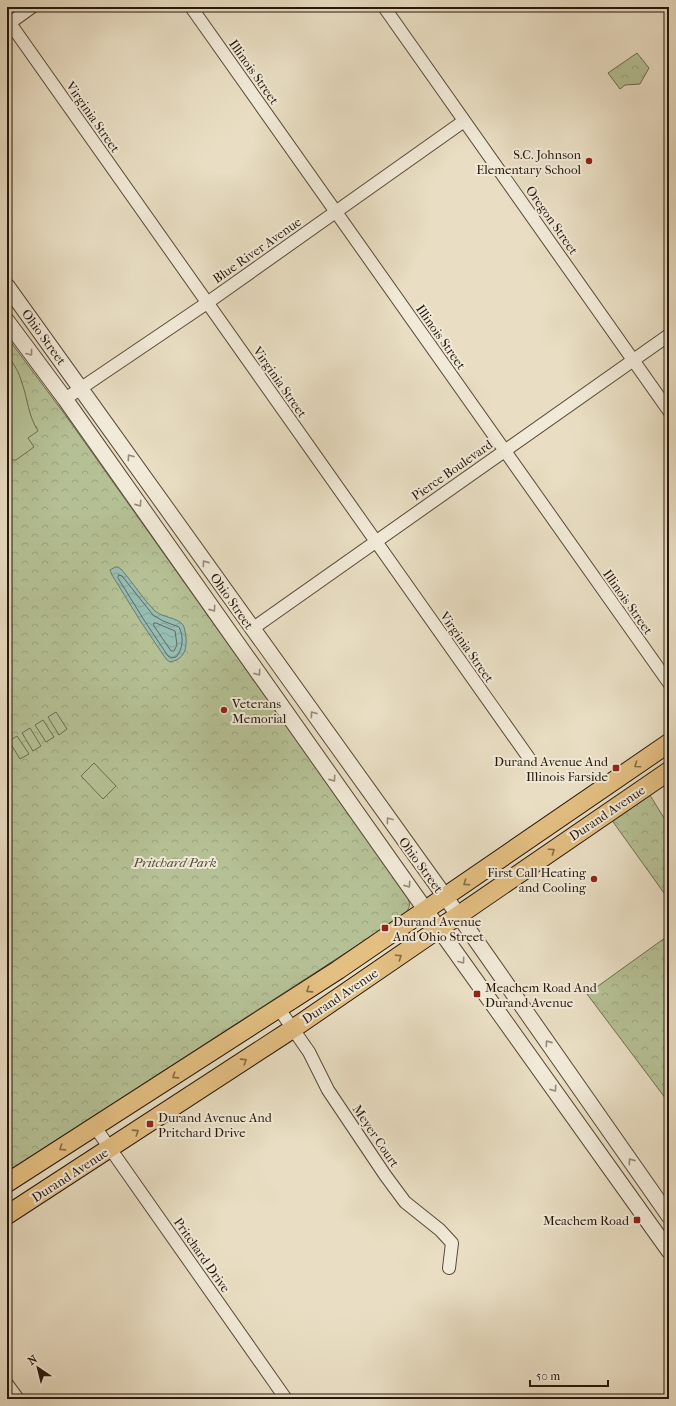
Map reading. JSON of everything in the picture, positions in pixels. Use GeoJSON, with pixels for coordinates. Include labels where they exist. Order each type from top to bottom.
{"type":"FeatureCollection","features":[{"type":"Feature","properties":{"kind":"main road","name":"Durand Avenue"},"geometry":{"type":"LineString","coordinates":[[7,1183],[338,970],[669,743]]}},
{"type":"Feature","properties":{"kind":"main road","name":"Durand Avenue"},"geometry":{"type":"LineString","coordinates":[[7,1215],[294,1028],[459,916],[669,770]]}},
{"type":"Feature","properties":{"kind":"street"},"geometry":{"type":"LineString","coordinates":[[8,22],[32,7]]}},
{"type":"Feature","properties":{"kind":"street","name":"Illinois Street"},"geometry":{"type":"LineString","coordinates":[[191,7],[669,683]]}},
{"type":"Feature","properties":{"kind":"street","name":"Oregon Street"},"geometry":{"type":"LineString","coordinates":[[384,7],[669,411]]}},
{"type":"Feature","properties":{"kind":"street","name":"Virginia Street"},"geometry":{"type":"LineString","coordinates":[[8,22],[531,761]]}},
{"type":"Feature","properties":{"kind":"street","name":"Blue River Avenue"},"geometry":{"type":"LineString","coordinates":[[65,399],[207,303],[464,121]]}},
{"type":"Feature","properties":{"kind":"street","name":"Ohio Street"},"geometry":{"type":"LineString","coordinates":[[7,286],[82,388],[252,629],[459,916]]}},
{"type":"Feature","properties":{"kind":"street","name":"Ohio Street"},"geometry":{"type":"LineString","coordinates":[[7,321],[65,399],[426,909]]}},
{"type":"Feature","properties":{"kind":"street","name":"Pierce Boulevard"},"geometry":{"type":"LineString","coordinates":[[252,629],[669,335]]}},
{"type":"Feature","properties":{"kind":"street"},"geometry":{"type":"LineString","coordinates":[[426,909],[669,1251]]}},
{"type":"Feature","properties":{"kind":"street"},"geometry":{"type":"LineString","coordinates":[[459,916],[669,1216]]}},
{"type":"Feature","properties":{"kind":"street","name":"Meyer Court"},"geometry":{"type":"LineString","coordinates":[[279,1009],[294,1028],[309,1052],[328,1090],[405,1202],[440,1230],[452,1243],[449,1268]]}},
{"type":"Feature","properties":{"kind":"street"},"geometry":{"type":"LineString","coordinates":[[542,1072],[559,1059]]}},
{"type":"Feature","properties":{"kind":"street","name":"Pritchard Drive"},"geometry":{"type":"LineString","coordinates":[[95,1126],[286,1399]]}},
{"type":"Feature","properties":{"kind":"street"},"geometry":{"type":"LineString","coordinates":[[628,1193],[645,1181]]}},
{"type":"Feature","properties":{"kind":"street"},"geometry":{"type":"LineString","coordinates":[[7,1384],[18,1399]]}},
{"type":"Feature","properties":{"kind":"green space"},"geometry":{"type":"Polygon","coordinates":[[[637,53],[649,68],[640,84],[625,85],[620,89],[608,73],[637,53]]]}},
{"type":"Feature","properties":{"kind":"green space","name":"Pritchard Park"},"geometry":{"type":"Polygon","coordinates":[[[7,337],[66,416],[407,896],[409,908],[404,915],[7,1172],[7,337]]]}},
{"type":"Feature","properties":{"kind":"green space"},"geometry":{"type":"Polygon","coordinates":[[[7,355],[19,375],[30,413],[38,431],[28,438],[34,447],[16,460],[7,460],[7,355]]]}},
{"type":"Feature","properties":{"kind":"green space"},"geometry":{"type":"Polygon","coordinates":[[[56,712],[67,729],[59,735],[48,717],[56,712]]]}},
{"type":"Feature","properties":{"kind":"green space"},"geometry":{"type":"Polygon","coordinates":[[[43,720],[54,737],[46,742],[35,725],[43,720]]]}},
{"type":"Feature","properties":{"kind":"green space"},"geometry":{"type":"Polygon","coordinates":[[[30,728],[41,746],[33,751],[22,733],[30,728]]]}},
{"type":"Feature","properties":{"kind":"green space"},"geometry":{"type":"Polygon","coordinates":[[[17,736],[29,754],[20,759],[9,741],[17,736]]]}},
{"type":"Feature","properties":{"kind":"green space"},"geometry":{"type":"Polygon","coordinates":[[[94,763],[116,786],[103,799],[81,776],[94,763]]]}},
{"type":"Feature","properties":{"kind":"green space"},"geometry":{"type":"Polygon","coordinates":[[[648,792],[669,826],[669,900],[611,819],[648,792]]]}},
{"type":"Feature","properties":{"kind":"green space"},"geometry":{"type":"Polygon","coordinates":[[[669,935],[669,1103],[587,994],[669,935]]]}},
{"type":"Feature","properties":{"kind":"water"},"geometry":{"type":"Polygon","coordinates":[[[115,567],[122,570],[155,611],[177,620],[183,625],[185,629],[186,646],[184,653],[179,659],[170,662],[166,659],[112,575],[110,570],[115,567]]]}},
{"type":"Feature","properties":{"kind":"place","name":"S.C. Johnson Elementary School"},"geometry":{"type":"Point","coordinates":[589,161]}},
{"type":"Feature","properties":{"kind":"place","name":"Veterans Memorial"},"geometry":{"type":"Point","coordinates":[224,710]}},
{"type":"Feature","properties":{"kind":"place","name":"Durand Avenue And Illinois Farside"},"geometry":{"type":"Point","coordinates":[616,768]}},
{"type":"Feature","properties":{"kind":"place","name":"First Call Heating and Cooling"},"geometry":{"type":"Point","coordinates":[594,879]}},
{"type":"Feature","properties":{"kind":"place","name":"Durand Avenue And Ohio Street"},"geometry":{"type":"Point","coordinates":[385,928]}},
{"type":"Feature","properties":{"kind":"place","name":"Meachem Road And Durand Avenue"},"geometry":{"type":"Point","coordinates":[477,994]}},
{"type":"Feature","properties":{"kind":"place","name":"Durand Avenue And Pritchard Drive"},"geometry":{"type":"Point","coordinates":[150,1124]}},
{"type":"Feature","properties":{"kind":"place","name":"Meachem Road"},"geometry":{"type":"Point","coordinates":[637,1220]}}]}
